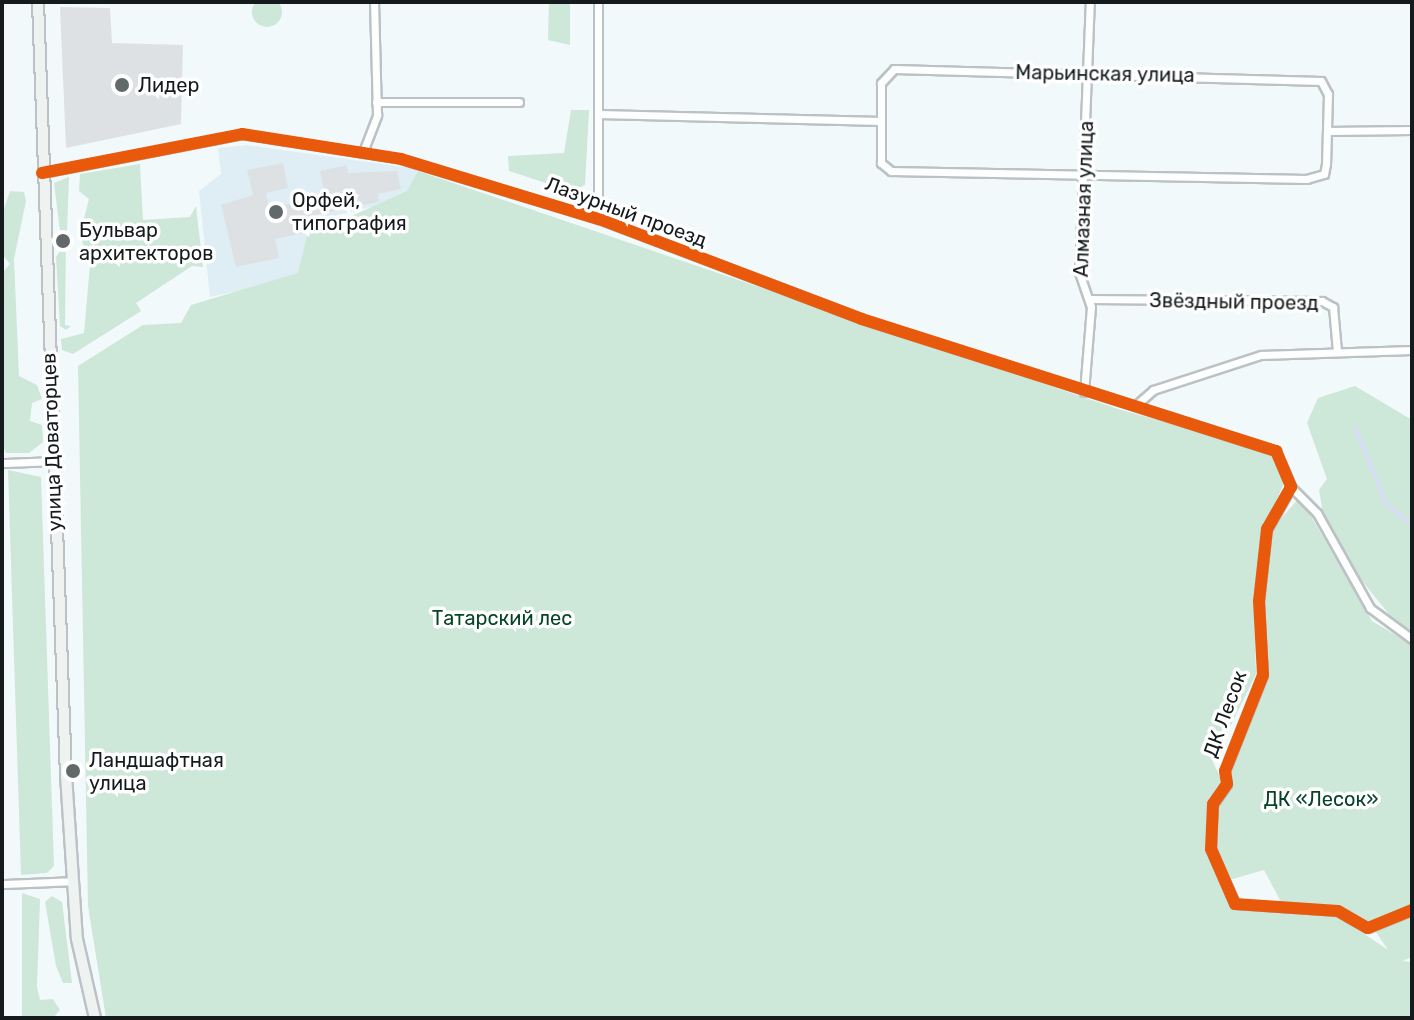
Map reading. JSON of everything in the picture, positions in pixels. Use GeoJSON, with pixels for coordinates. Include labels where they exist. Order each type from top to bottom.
{"type":"FeatureCollection","features":[{"type":"Feature","properties":{"kind":"main road","name":"улица Доваторцев"},"geometry":{"type":"LineString","coordinates":[[38,2],[53,461],[73,881],[95,1018]]}},
{"type":"Feature","properties":{"kind":"street"},"geometry":{"type":"LineString","coordinates":[[363,152],[376,102],[374,2]]}},
{"type":"Feature","properties":{"kind":"street"},"geometry":{"type":"LineString","coordinates":[[590,216],[598,198],[598,2]]}},
{"type":"Feature","properties":{"kind":"street","name":"Алмазная улица"},"geometry":{"type":"LineString","coordinates":[[1084,392],[1090,299],[1079,285],[1090,2]]}},
{"type":"Feature","properties":{"kind":"street","name":"Марьинская улица"},"geometry":{"type":"LineString","coordinates":[[894,69],[1088,75],[1321,81],[1327,131],[1326,164],[1316,177],[891,171],[881,163],[881,83],[894,69]]}},
{"type":"Feature","properties":{"kind":"street"},"geometry":{"type":"LineString","coordinates":[[376,102],[519,102]]}},
{"type":"Feature","properties":{"kind":"street"},"geometry":{"type":"LineString","coordinates":[[599,114],[881,121]]}},
{"type":"Feature","properties":{"kind":"street"},"geometry":{"type":"LineString","coordinates":[[1327,131],[1412,130]]}},
{"type":"Feature","properties":{"kind":"street","name":"Лазурный проезд"},"geometry":{"type":"LineString","coordinates":[[42,173],[233,135],[363,152],[590,216],[773,289],[1084,392],[1136,405]]}},
{"type":"Feature","properties":{"kind":"street","name":"Звёздный проезд"},"geometry":{"type":"LineString","coordinates":[[1090,299],[1322,301],[1333,307],[1337,351]]}},
{"type":"Feature","properties":{"kind":"street"},"geometry":{"type":"LineString","coordinates":[[1136,405],[1153,390],[1261,355],[1412,350]]}},
{"type":"Feature","properties":{"kind":"street"},"geometry":{"type":"LineString","coordinates":[[1136,405],[1276,451],[1291,487],[1317,513],[1370,608],[1412,639]]}},
{"type":"Feature","properties":{"kind":"street"},"geometry":{"type":"LineString","coordinates":[[2,463],[53,461]]}},
{"type":"Feature","properties":{"kind":"street","name":"ДК Лесок"},"geometry":{"type":"LineString","coordinates":[[1291,487],[1267,529],[1259,601],[1263,675],[1225,771],[1227,784],[1213,804],[1211,849],[1235,904],[1338,911],[1368,928],[1412,910]]}},
{"type":"Feature","properties":{"kind":"street"},"geometry":{"type":"LineString","coordinates":[[2,884],[73,881]]}},
{"type":"Feature","properties":{"kind":"shaded area"},"geometry":{"type":"Polygon","coordinates":[[[247,145],[418,169],[412,197],[317,220],[299,278],[210,297],[199,191],[221,174],[218,148],[247,145]]]}},
{"type":"Feature","properties":{"kind":"green space"},"geometry":{"type":"Polygon","coordinates":[[[267,-3],[278,1],[282,12],[278,23],[267,27],[256,23],[252,12],[256,1],[267,-3]]]}},
{"type":"Feature","properties":{"kind":"green space"},"geometry":{"type":"Polygon","coordinates":[[[549,2],[570,2],[570,45],[548,40],[549,2]]]}},
{"type":"Feature","properties":{"kind":"green space"},"geometry":{"type":"Polygon","coordinates":[[[571,110],[589,110],[585,185],[570,191],[509,171],[508,156],[564,153],[571,110]]]}},
{"type":"Feature","properties":{"kind":"green space"},"geometry":{"type":"Polygon","coordinates":[[[140,164],[143,220],[190,217],[196,206],[203,267],[192,266],[136,303],[141,311],[73,354],[62,350],[61,339],[84,333],[90,265],[80,235],[89,199],[79,191],[80,174],[140,164]]]}},
{"type":"Feature","properties":{"kind":"green space","name":"Татарский лес"},"geometry":{"type":"Polygon","coordinates":[[[418,171],[1118,409],[1262,449],[1279,460],[1283,485],[1266,525],[1254,606],[1256,674],[1213,762],[1221,779],[1215,808],[1233,781],[1230,771],[1268,670],[1262,599],[1271,530],[1300,497],[1372,621],[1412,645],[1412,957],[1402,961],[1412,962],[1412,1018],[106,1018],[88,906],[78,366],[143,325],[181,323],[191,305],[298,273],[307,236],[407,191],[418,171]],[[1211,835],[1207,853],[1230,906],[1339,917],[1388,950],[1370,923],[1330,907],[1281,902],[1264,870],[1229,880],[1211,835]]]}},
{"type":"Feature","properties":{"kind":"green space"},"geometry":{"type":"Polygon","coordinates":[[[69,177],[67,231],[60,231],[54,183],[69,177]]]}},
{"type":"Feature","properties":{"kind":"green space"},"geometry":{"type":"Polygon","coordinates":[[[10,191],[24,192],[26,201],[14,259],[19,376],[37,385],[42,399],[32,403],[30,421],[42,425],[43,442],[29,453],[6,453],[2,444],[2,273],[10,264],[2,254],[2,215],[10,191]]]}},
{"type":"Feature","properties":{"kind":"green space"},"geometry":{"type":"Polygon","coordinates":[[[66,242],[65,325],[71,326],[66,330],[60,326],[56,257],[66,242]]]}},
{"type":"Feature","properties":{"kind":"green space"},"geometry":{"type":"Polygon","coordinates":[[[1355,386],[1412,420],[1412,631],[1393,619],[1358,576],[1324,519],[1319,490],[1327,479],[1307,423],[1318,398],[1355,386]]]}},
{"type":"Feature","properties":{"kind":"green space"},"geometry":{"type":"Polygon","coordinates":[[[8,470],[41,477],[54,866],[47,873],[21,875],[8,470]]]}},
{"type":"Feature","properties":{"kind":"green space"},"geometry":{"type":"Polygon","coordinates":[[[22,893],[40,899],[37,987],[40,1000],[53,999],[60,1010],[53,1018],[22,1018],[22,893]]]}},
{"type":"Feature","properties":{"kind":"green space"},"geometry":{"type":"Polygon","coordinates":[[[52,896],[62,902],[72,983],[63,983],[56,966],[45,902],[52,896]]]}},
{"type":"Feature","properties":{"kind":"building","name":"Лидер"},"geometry":{"type":"Polygon","coordinates":[[[60,7],[110,8],[112,43],[183,45],[181,124],[66,148],[60,7]]]}},
{"type":"Feature","properties":{"kind":"building","name":"Орфей, типография"},"geometry":{"type":"Polygon","coordinates":[[[283,163],[288,188],[266,193],[269,208],[325,196],[320,171],[347,165],[348,173],[397,171],[401,189],[378,194],[379,202],[310,216],[313,231],[275,239],[279,258],[236,267],[221,205],[253,195],[247,170],[283,163]]]}},
{"type":"Feature","properties":{"kind":"waterway"},"geometry":{"type":"LineString","coordinates":[[1354,426],[1386,504],[1412,525]]}},
{"type":"Feature","properties":{"kind":"cycle path"},"geometry":{"type":"LineString","coordinates":[[42,173],[242,134],[401,159],[599,219],[862,319],[1276,451],[1291,487],[1267,529],[1259,601],[1263,675],[1225,771],[1227,784],[1213,804],[1211,849],[1235,904],[1338,911],[1368,928],[1412,910]]}},
{"type":"Feature","properties":{"kind":"place","name":"Лидер"},"geometry":{"type":"Point","coordinates":[122,85]}},
{"type":"Feature","properties":{"kind":"place","name":"Орфей, типография"},"geometry":{"type":"Point","coordinates":[276,212]}},
{"type":"Feature","properties":{"kind":"place","name":"Бульвар архитекторов"},"geometry":{"type":"Point","coordinates":[63,241]}},
{"type":"Feature","properties":{"kind":"place","name":"Ландшафтная улица"},"geometry":{"type":"Point","coordinates":[73,771]}},
{"type":"Feature","properties":{"kind":"park label","name":"ДК «Лесок»"},"geometry":{"type":"Point","coordinates":[1321,799]}}]}
